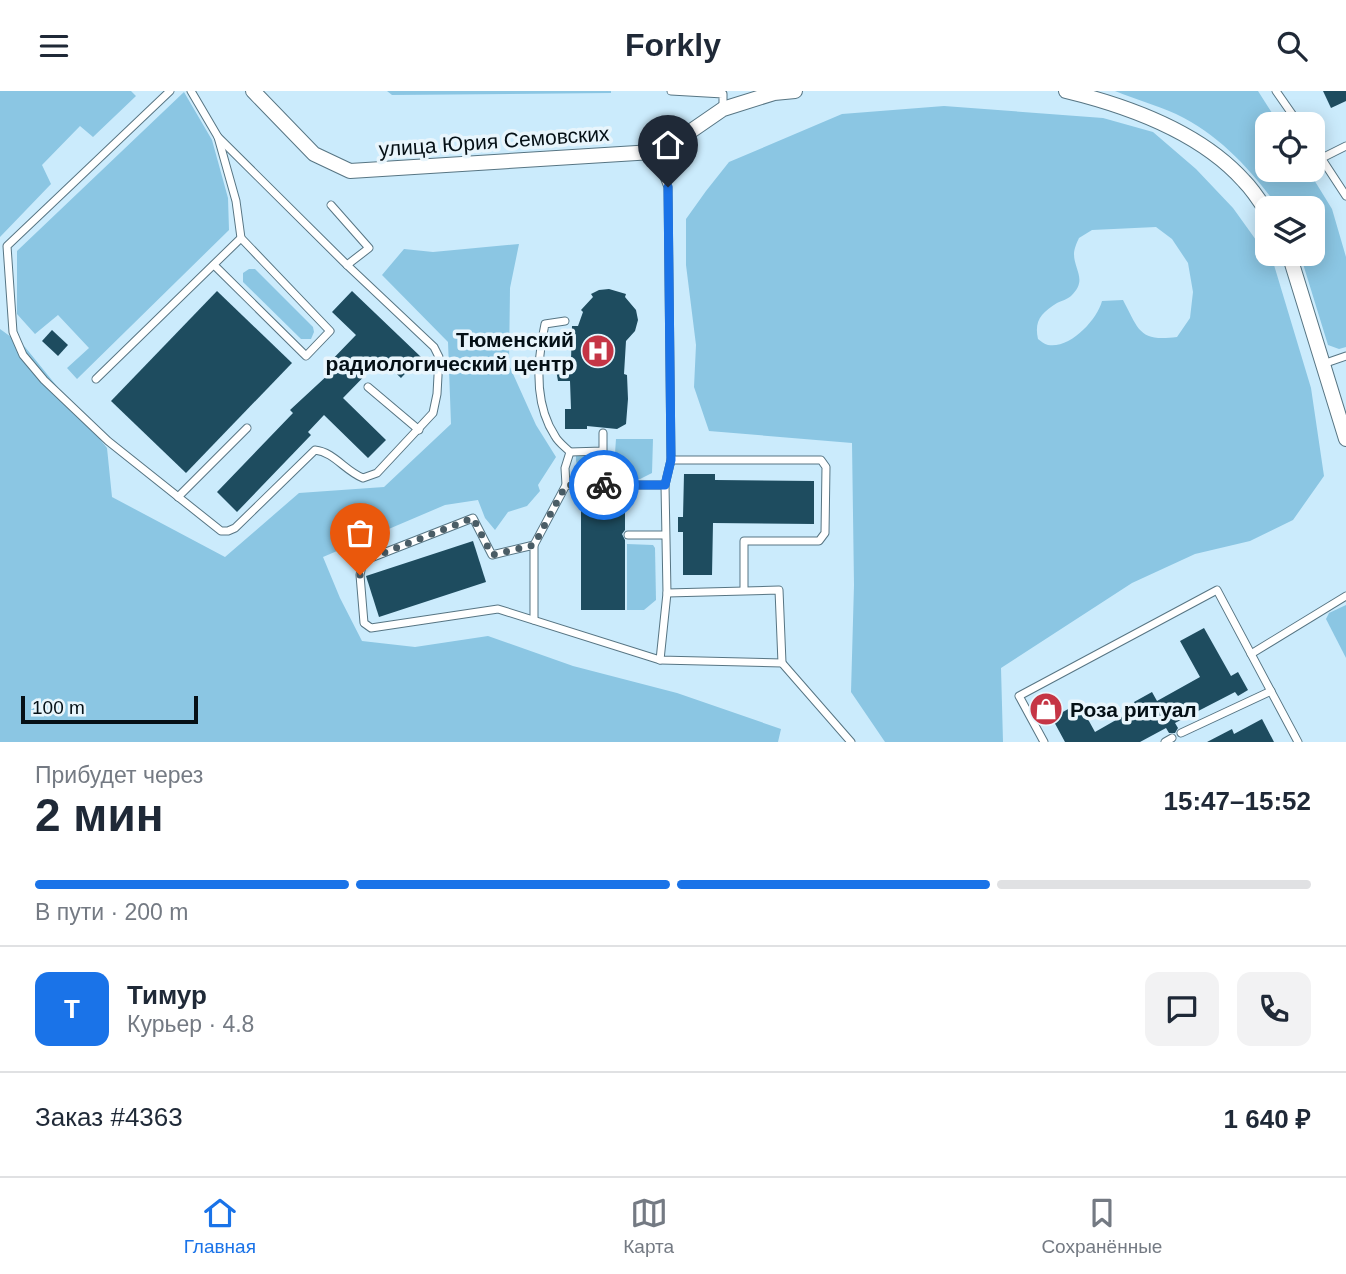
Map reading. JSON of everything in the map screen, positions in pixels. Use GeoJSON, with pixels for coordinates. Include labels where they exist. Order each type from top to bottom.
{"type":"FeatureCollection","features":[{"type":"Feature","properties":{"kind":"street","name":"улица Юрия Семовских"},"geometry":{"type":"LineString","coordinates":[[253,91],[314,154],[350,171],[653,152],[678,140],[723,109],[774,93],[795,91]]}},
{"type":"Feature","properties":{"kind":"street"},"geometry":{"type":"LineString","coordinates":[[1066,91],[1150,117],[1197,141],[1244,180],[1256,196]]}},
{"type":"Feature","properties":{"kind":"street"},"geometry":{"type":"LineString","coordinates":[[1293,266],[1346,439]]}},
{"type":"Feature","properties":{"kind":"lane"},"geometry":{"type":"LineString","coordinates":[[170,91],[7,246],[13,332],[23,355],[44,380],[108,441],[221,531],[228,531],[235,528],[315,450],[326,451],[352,474],[363,478],[377,473],[433,413],[439,357],[434,347],[218,137]]}},
{"type":"Feature","properties":{"kind":"lane"},"geometry":{"type":"LineString","coordinates":[[191,91],[218,137],[236,201],[241,238],[330,331],[306,356],[214,265]]}},
{"type":"Feature","properties":{"kind":"lane"},"geometry":{"type":"LineString","coordinates":[[671,91],[723,94],[723,109]]}},
{"type":"Feature","properties":{"kind":"lane"},"geometry":{"type":"LineString","coordinates":[[1276,91],[1291,112]]}},
{"type":"Feature","properties":{"kind":"lane"},"geometry":{"type":"LineString","coordinates":[[1325,156],[1346,146]]}},
{"type":"Feature","properties":{"kind":"lane"},"geometry":{"type":"LineString","coordinates":[[653,152],[668,187],[671,460],[665,485],[667,593],[660,660]]}},
{"type":"Feature","properties":{"kind":"lane"},"geometry":{"type":"LineString","coordinates":[[1325,163],[1346,196]]}},
{"type":"Feature","properties":{"kind":"lane"},"geometry":{"type":"LineString","coordinates":[[331,205],[369,248],[347,265]]}},
{"type":"Feature","properties":{"kind":"lane"},"geometry":{"type":"LineString","coordinates":[[96,379],[241,238]]}},
{"type":"Feature","properties":{"kind":"lane"},"geometry":{"type":"LineString","coordinates":[[565,321],[545,324],[540,349],[540,401],[555,436],[570,452],[603,451],[603,433]]}},
{"type":"Feature","properties":{"kind":"lane"},"geometry":{"type":"LineString","coordinates":[[1323,364],[1346,356]]}},
{"type":"Feature","properties":{"kind":"lane"},"geometry":{"type":"LineString","coordinates":[[368,387],[419,430]]}},
{"type":"Feature","properties":{"kind":"lane"},"geometry":{"type":"LineString","coordinates":[[178,497],[247,428]]}},
{"type":"Feature","properties":{"kind":"lane"},"geometry":{"type":"LineString","coordinates":[[534,621],[534,545],[566,485],[565,468],[570,452]]}},
{"type":"Feature","properties":{"kind":"lane"},"geometry":{"type":"LineString","coordinates":[[671,460],[821,460],[826,467],[825,533],[819,541],[744,541],[744,590]]}},
{"type":"Feature","properties":{"kind":"lane"},"geometry":{"type":"LineString","coordinates":[[566,485],[665,485]]}},
{"type":"Feature","properties":{"kind":"lane"},"geometry":{"type":"LineString","coordinates":[[534,545],[492,555],[473,518],[363,561],[360,575],[364,624],[371,628],[498,609],[660,660],[782,663]]}},
{"type":"Feature","properties":{"kind":"lane"},"geometry":{"type":"LineString","coordinates":[[628,535],[665,535]]}},
{"type":"Feature","properties":{"kind":"lane"},"geometry":{"type":"LineString","coordinates":[[667,593],[779,590],[782,663],[851,742]]}},
{"type":"Feature","properties":{"kind":"lane"},"geometry":{"type":"LineString","coordinates":[[1044,742],[1019,696],[1217,590],[1298,742]]}},
{"type":"Feature","properties":{"kind":"lane"},"geometry":{"type":"LineString","coordinates":[[1251,654],[1346,596]]}},
{"type":"Feature","properties":{"kind":"lane"},"geometry":{"type":"LineString","coordinates":[[1181,733],[1271,691]]}},
{"type":"Feature","properties":{"kind":"shaded area"},"geometry":{"type":"Polygon","coordinates":[[[0,91],[131,91],[136,96],[93,137],[80,126],[42,165],[51,184],[0,237],[0,91]]]}},
{"type":"Feature","properties":{"kind":"shaded area"},"geometry":{"type":"Polygon","coordinates":[[[387,91],[611,91],[611,93],[392,95],[387,91]]]}},
{"type":"Feature","properties":{"kind":"shaded area"},"geometry":{"type":"Polygon","coordinates":[[[1115,91],[1258,91],[1271,112],[1255,112],[1255,178],[1221,143],[1176,114],[1115,91]]]}},
{"type":"Feature","properties":{"kind":"shaded area"},"geometry":{"type":"Polygon","coordinates":[[[184,92],[212,140],[228,198],[229,230],[77,379],[67,368],[89,348],[58,315],[35,334],[17,314],[17,251],[184,92]]]}},
{"type":"Feature","properties":{"kind":"shaded area"},"geometry":{"type":"Polygon","coordinates":[[[944,106],[1103,118],[1153,132],[1196,169],[1233,208],[1255,239],[1255,266],[1274,266],[1311,388],[1324,476],[1293,520],[1250,541],[1195,554],[1132,583],[1001,668],[1003,742],[885,742],[851,692],[854,585],[852,443],[709,431],[694,387],[696,345],[686,265],[686,219],[729,162],[842,114],[944,106]],[[1156,227],[1092,230],[1079,238],[1075,248],[1079,285],[1070,297],[1043,314],[1037,327],[1038,339],[1048,345],[1065,342],[1089,324],[1102,301],[1123,300],[1142,332],[1155,338],[1177,337],[1190,318],[1193,292],[1188,263],[1172,239],[1156,227]]]}},
{"type":"Feature","properties":{"kind":"shaded area"},"geometry":{"type":"Polygon","coordinates":[[[1259,182],[1315,182],[1324,196],[1270,196],[1259,182]]]}},
{"type":"Feature","properties":{"kind":"shaded area"},"geometry":{"type":"Polygon","coordinates":[[[1325,198],[1332,209],[1346,257],[1346,347],[1339,349],[1328,345],[1304,266],[1325,266],[1325,198]]]}},
{"type":"Feature","properties":{"kind":"shaded area"},"geometry":{"type":"Polygon","coordinates":[[[519,244],[510,288],[509,365],[536,425],[556,457],[538,485],[540,491],[527,506],[508,512],[495,530],[485,518],[478,500],[445,505],[323,557],[362,641],[415,647],[488,636],[573,666],[677,693],[781,729],[778,742],[0,742],[0,329],[25,347],[107,448],[112,497],[225,557],[299,493],[384,487],[451,424],[448,342],[382,275],[404,249],[433,252],[519,244]]]}},
{"type":"Feature","properties":{"kind":"shaded area"},"geometry":{"type":"Polygon","coordinates":[[[255,269],[313,327],[311,339],[301,339],[243,282],[243,273],[255,269]]]}},
{"type":"Feature","properties":{"kind":"shaded area"},"geometry":{"type":"Polygon","coordinates":[[[616,439],[653,439],[652,473],[640,479],[590,479],[579,470],[576,456],[615,453],[616,439]]]}},
{"type":"Feature","properties":{"kind":"shaded area"},"geometry":{"type":"Polygon","coordinates":[[[627,544],[653,545],[655,548],[656,600],[644,610],[627,610],[627,544]]]}},
{"type":"Feature","properties":{"kind":"shaded area"},"geometry":{"type":"Polygon","coordinates":[[[1346,605],[1346,658],[1326,619],[1329,613],[1346,605]]]}},
{"type":"Feature","properties":{"kind":"building"},"geometry":{"type":"Polygon","coordinates":[[[1323,91],[1346,91],[1346,101],[1331,108],[1323,91]]]}},
{"type":"Feature","properties":{"kind":"building","name":"Тюменский радиологический центр"},"geometry":{"type":"Polygon","coordinates":[[[609,289],[626,294],[625,297],[636,310],[638,320],[635,331],[626,341],[626,424],[617,429],[587,426],[587,429],[565,429],[565,409],[571,409],[570,381],[558,381],[556,370],[559,360],[571,360],[572,326],[578,326],[583,312],[581,310],[593,297],[591,294],[609,289]]]}},
{"type":"Feature","properties":{"kind":"building"},"geometry":{"type":"Polygon","coordinates":[[[217,291],[292,363],[186,473],[111,401],[217,291]]]}},
{"type":"Feature","properties":{"kind":"building"},"geometry":{"type":"Polygon","coordinates":[[[352,291],[421,357],[401,378],[381,359],[343,398],[386,440],[368,458],[324,415],[308,432],[311,435],[237,512],[217,492],[293,413],[290,410],[330,373],[324,368],[356,335],[332,312],[352,291]]]}},
{"type":"Feature","properties":{"kind":"building"},"geometry":{"type":"Polygon","coordinates":[[[52,330],[68,345],[58,356],[42,341],[52,330]]]}},
{"type":"Feature","properties":{"kind":"building"},"geometry":{"type":"Polygon","coordinates":[[[684,474],[715,474],[715,480],[814,481],[814,524],[713,523],[712,575],[683,575],[683,532],[678,532],[678,517],[683,517],[684,474]]]}},
{"type":"Feature","properties":{"kind":"building"},"geometry":{"type":"Polygon","coordinates":[[[581,504],[625,504],[625,530],[622,534],[625,540],[625,610],[581,610],[581,504]]]}},
{"type":"Feature","properties":{"kind":"building"},"geometry":{"type":"Polygon","coordinates":[[[473,541],[486,582],[379,617],[366,576],[473,541]]]}},
{"type":"Feature","properties":{"kind":"building"},"geometry":{"type":"Polygon","coordinates":[[[1204,628],[1231,676],[1238,672],[1248,690],[1238,696],[1235,692],[1175,723],[1178,728],[1175,733],[1169,733],[1166,728],[1140,742],[1065,742],[1052,718],[1079,703],[1095,732],[1137,708],[1134,702],[1152,692],[1157,701],[1200,677],[1180,641],[1204,628]]]}},
{"type":"Feature","properties":{"kind":"building"},"geometry":{"type":"Polygon","coordinates":[[[1262,719],[1274,742],[1207,742],[1232,729],[1234,734],[1262,719]]]}},
{"type":"Feature","properties":{"kind":"way so far"},"geometry":{"type":"LineString","coordinates":[[360,575],[363,561],[473,518],[492,555],[534,545],[566,485],[604,485]]}},
{"type":"Feature","properties":{"kind":"place","name":"Тюменский радиологический центр"},"geometry":{"type":"Point","coordinates":[598,351]}},
{"type":"Feature","properties":{"kind":"place","name":"Роза ритуал"},"geometry":{"type":"Point","coordinates":[1046,709]}},
{"type":"Feature","properties":{"kind":"route"},"geometry":{"type":"LineString","coordinates":[[604,485],[665,485],[671,460],[668,187]]}}]}
